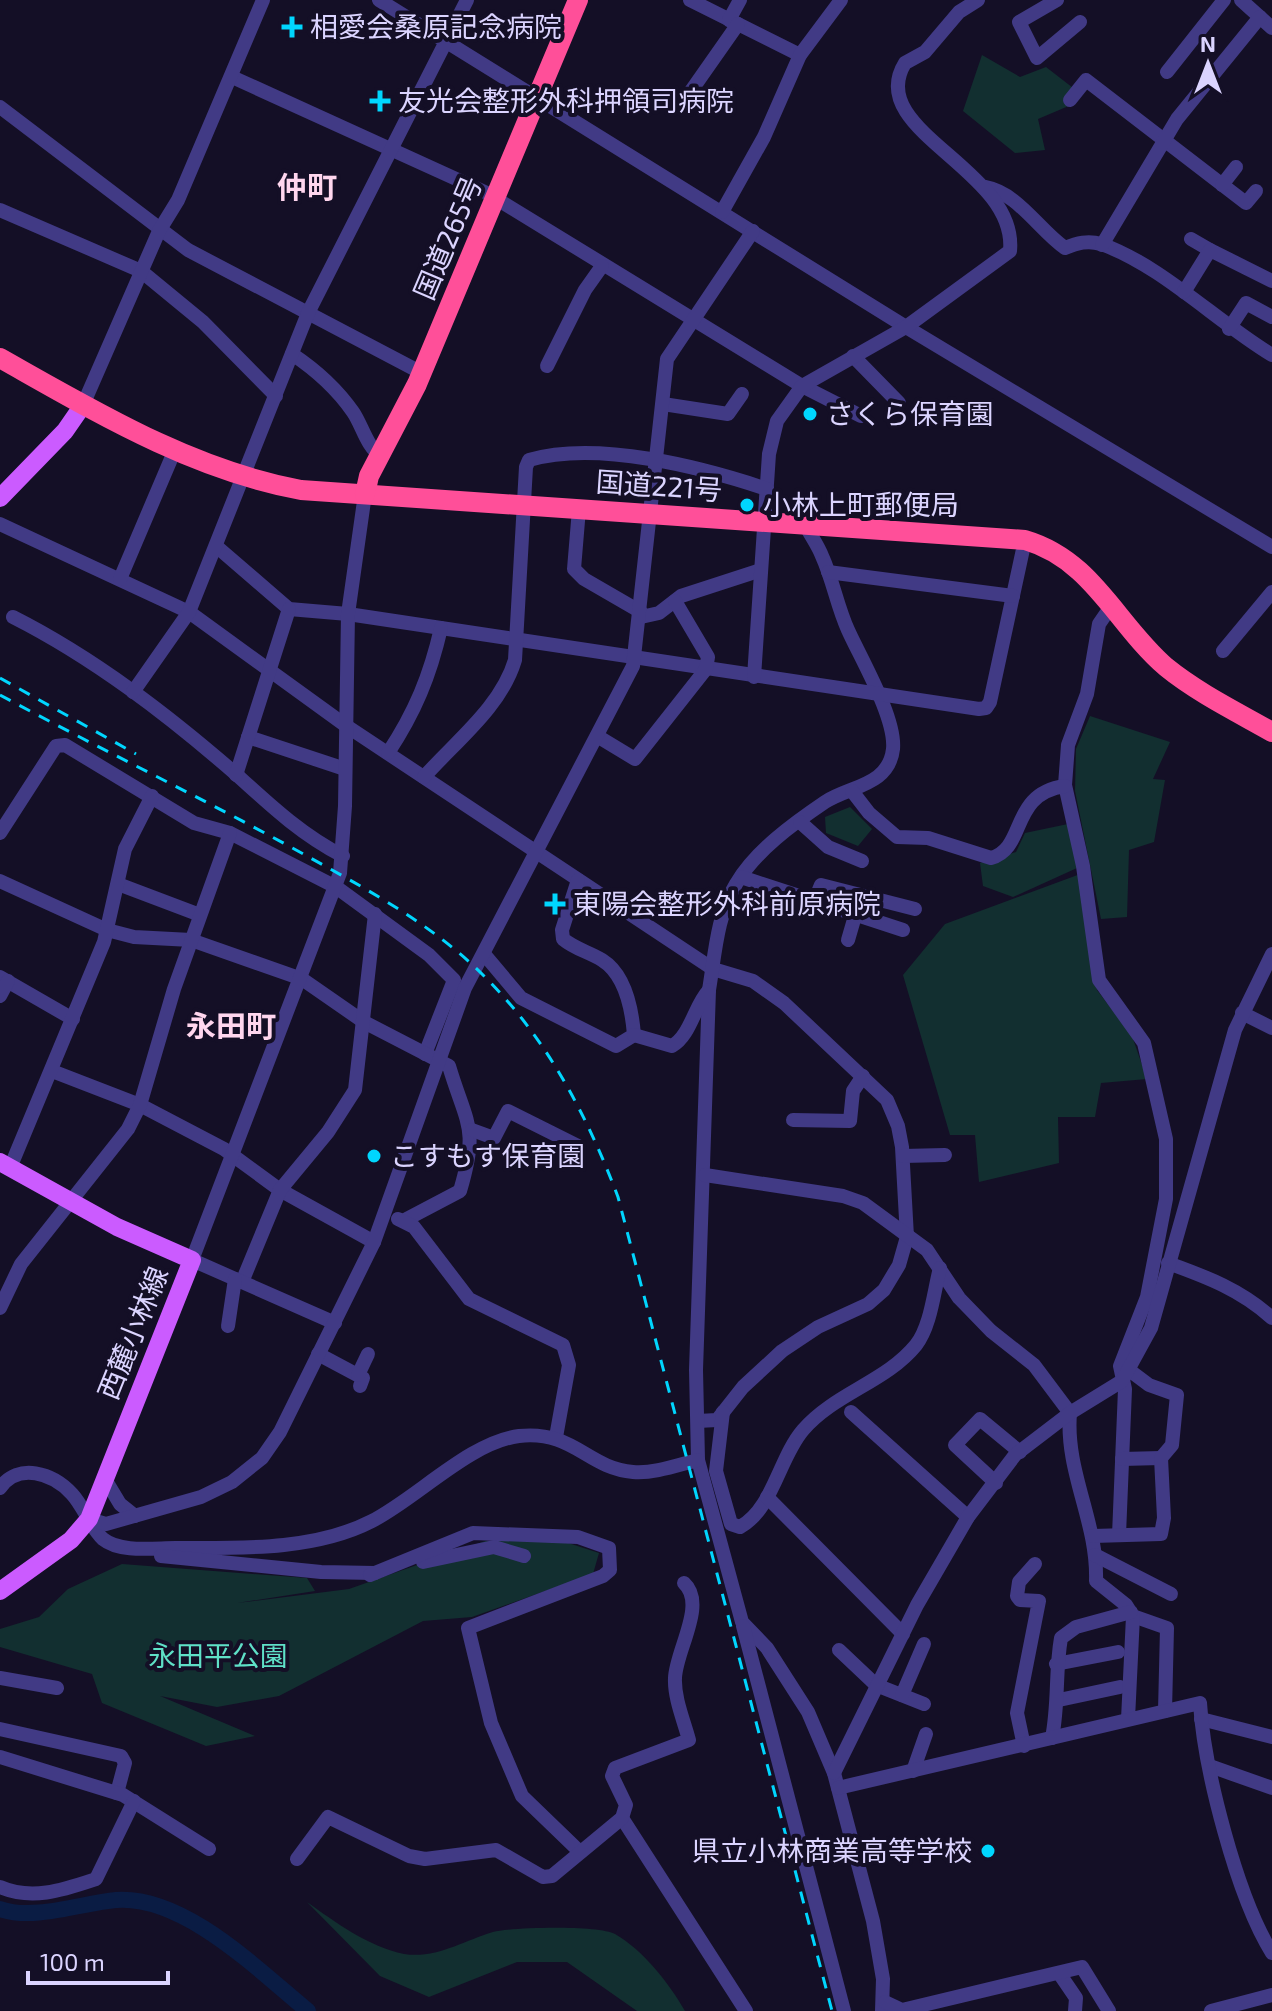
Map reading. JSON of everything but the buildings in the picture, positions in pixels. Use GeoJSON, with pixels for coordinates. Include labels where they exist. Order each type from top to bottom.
{"type":"FeatureCollection","features":[{"type":"Feature","properties":{"kind":"highway","name":"国道265号"},"geometry":{"type":"LineString","coordinates":[[365,494],[380,455],[422,373],[578,0]]}},
{"type":"Feature","properties":{"kind":"highway","name":"国道221号"},"geometry":{"type":"LineString","coordinates":[[0,358],[174,452],[243,477],[301,490],[1025,540],[1052,549],[1075,565],[1167,667],[1272,732]]}},
{"type":"Feature","properties":{"kind":"main road"},"geometry":{"type":"LineString","coordinates":[[0,498],[65,431],[83,405]]}},
{"type":"Feature","properties":{"kind":"main road","name":"西麓小林線"},"geometry":{"type":"LineString","coordinates":[[0,1591],[71,1540],[89,1519],[192,1260],[68,1202],[5,1165]]}},
{"type":"Feature","properties":{"kind":"street"},"geometry":{"type":"LineString","coordinates":[[83,405],[159,231],[172,213],[263,0]]}},
{"type":"Feature","properties":{"kind":"street"},"geometry":{"type":"LineString","coordinates":[[379,0],[906,327],[1272,547]]}},
{"type":"Feature","properties":{"kind":"street"},"geometry":{"type":"LineString","coordinates":[[133,692],[189,612],[308,313],[467,0]]}},
{"type":"Feature","properties":{"kind":"street"},"geometry":{"type":"LineString","coordinates":[[690,0],[800,55]]}},
{"type":"Feature","properties":{"kind":"street"},"geometry":{"type":"LineString","coordinates":[[691,91],[733,22],[740,0]]}},
{"type":"Feature","properties":{"kind":"street"},"geometry":{"type":"LineString","coordinates":[[722,212],[764,137],[800,55],[841,0]]}},
{"type":"Feature","properties":{"kind":"street"},"geometry":{"type":"LineString","coordinates":[[754,677],[769,454],[777,421],[802,386],[906,327],[1010,251],[1010,236],[985,187],[910,121],[897,91],[905,63],[925,52],[959,12],[978,0]]}},
{"type":"Feature","properties":{"kind":"street"},"geometry":{"type":"LineString","coordinates":[[1057,0],[1019,22],[1037,58],[1080,22]]}},
{"type":"Feature","properties":{"kind":"street"},"geometry":{"type":"LineString","coordinates":[[1167,72],[1224,0]]}},
{"type":"Feature","properties":{"kind":"street"},"geometry":{"type":"LineString","coordinates":[[1241,0],[1272,28]]}},
{"type":"Feature","properties":{"kind":"street"},"geometry":{"type":"LineString","coordinates":[[1102,245],[1177,119],[1260,17]]}},
{"type":"Feature","properties":{"kind":"street"},"geometry":{"type":"LineString","coordinates":[[232,77],[495,198],[802,386],[861,416]]}},
{"type":"Feature","properties":{"kind":"street"},"geometry":{"type":"LineString","coordinates":[[1070,100],[1086,80],[1246,203],[1256,191]]}},
{"type":"Feature","properties":{"kind":"street"},"geometry":{"type":"LineString","coordinates":[[0,107],[159,231],[188,250],[377,353],[422,373]]}},
{"type":"Feature","properties":{"kind":"street"},"geometry":{"type":"LineString","coordinates":[[1222,185],[1236,167]]}},
{"type":"Feature","properties":{"kind":"street"},"geometry":{"type":"LineString","coordinates":[[985,187],[996,189],[1023,209],[1065,248],[1085,242],[1102,245],[1184,292],[1229,329],[1272,355]]}},
{"type":"Feature","properties":{"kind":"street"},"geometry":{"type":"LineString","coordinates":[[0,210],[141,271],[203,322],[267,391],[276,396]]}},
{"type":"Feature","properties":{"kind":"street"},"geometry":{"type":"LineString","coordinates":[[431,1057],[636,658],[667,359],[753,231]]}},
{"type":"Feature","properties":{"kind":"street"},"geometry":{"type":"LineString","coordinates":[[1191,239],[1272,281]]}},
{"type":"Feature","properties":{"kind":"street"},"geometry":{"type":"LineString","coordinates":[[1184,292],[1210,250]]}},
{"type":"Feature","properties":{"kind":"street"},"geometry":{"type":"LineString","coordinates":[[547,366],[585,290],[602,266]]}},
{"type":"Feature","properties":{"kind":"street"},"geometry":{"type":"LineString","coordinates":[[1229,329],[1246,303],[1272,317]]}},
{"type":"Feature","properties":{"kind":"street"},"geometry":{"type":"LineString","coordinates":[[292,354],[316,371],[343,399],[363,428],[373,451],[380,455]]}},
{"type":"Feature","properties":{"kind":"street"},"geometry":{"type":"LineString","coordinates":[[853,356],[899,403]]}},
{"type":"Feature","properties":{"kind":"street"},"geometry":{"type":"LineString","coordinates":[[663,404],[728,414],[742,394]]}},
{"type":"Feature","properties":{"kind":"street"},"geometry":{"type":"LineString","coordinates":[[120,579],[174,452]]}},
{"type":"Feature","properties":{"kind":"street"},"geometry":{"type":"LineString","coordinates":[[424,777],[498,697],[512,669],[526,467],[529,460],[554,453],[658,460],[709,469],[767,489]]}},
{"type":"Feature","properties":{"kind":"street"},"geometry":{"type":"LineString","coordinates":[[335,1323],[192,1260],[336,887],[343,856],[348,614],[365,494]]}},
{"type":"Feature","properties":{"kind":"street"},"geometry":{"type":"LineString","coordinates":[[579,509],[574,569],[641,614],[659,613],[675,601],[761,570]]}},
{"type":"Feature","properties":{"kind":"street"},"geometry":{"type":"LineString","coordinates":[[0,524],[189,612],[345,725],[713,969],[753,981],[784,1003],[887,1100],[898,1126],[903,1156],[907,1237],[899,1265],[884,1290],[868,1304],[818,1327],[782,1351],[743,1387],[712,1422],[698,1421]]}},
{"type":"Feature","properties":{"kind":"street"},"geometry":{"type":"LineString","coordinates":[[805,524],[828,572],[845,622],[870,671],[891,732],[893,751],[886,769],[869,783],[827,801],[767,848],[741,877],[718,930],[709,990],[696,1370],[698,1460],[844,2011]]}},
{"type":"Feature","properties":{"kind":"street"},"geometry":{"type":"LineString","coordinates":[[216,546],[289,609],[348,614],[754,677],[986,708],[1025,540]]}},
{"type":"Feature","properties":{"kind":"street"},"geometry":{"type":"LineString","coordinates":[[828,572],[1013,596]]}},
{"type":"Feature","properties":{"kind":"street"},"geometry":{"type":"LineString","coordinates":[[1223,651],[1272,592]]}},
{"type":"Feature","properties":{"kind":"street"},"geometry":{"type":"LineString","coordinates":[[597,736],[635,759],[706,669],[708,657],[675,601]]}},
{"type":"Feature","properties":{"kind":"street"},"geometry":{"type":"LineString","coordinates":[[1112,605],[1099,624],[1087,694],[1068,745],[1065,786],[1083,866],[1099,980],[1144,1043],[1166,1139],[1166,1199],[1154,1268],[1140,1319],[1120,1366],[1126,1376],[1119,1535]]}},
{"type":"Feature","properties":{"kind":"street"},"geometry":{"type":"LineString","coordinates":[[236,775],[289,609]]}},
{"type":"Feature","properties":{"kind":"street"},"geometry":{"type":"LineString","coordinates":[[13,617],[56,638],[133,692],[298,829],[343,856]]}},
{"type":"Feature","properties":{"kind":"street"},"geometry":{"type":"LineString","coordinates":[[388,753],[413,715],[430,677],[441,628]]}},
{"type":"Feature","properties":{"kind":"street"},"geometry":{"type":"LineString","coordinates":[[248,737],[345,769]]}},
{"type":"Feature","properties":{"kind":"street"},"geometry":{"type":"LineString","coordinates":[[0,833],[59,744],[194,823],[230,833],[336,887],[429,955],[454,980],[385,1215],[280,1432],[262,1458],[232,1482],[201,1497],[106,1524],[89,1519]]}},
{"type":"Feature","properties":{"kind":"street"},"geometry":{"type":"LineString","coordinates":[[852,791],[869,813],[897,837],[928,838],[991,858],[1007,848],[1033,801],[1045,789],[1065,786]]}},
{"type":"Feature","properties":{"kind":"street"},"geometry":{"type":"LineString","coordinates":[[5,1165],[52,1071],[73,1019],[107,930],[125,849],[152,796]]}},
{"type":"Feature","properties":{"kind":"street"},"geometry":{"type":"LineString","coordinates":[[800,822],[828,847],[862,861]]}},
{"type":"Feature","properties":{"kind":"street"},"geometry":{"type":"LineString","coordinates":[[0,1308],[16,1273],[68,1202],[120,1142],[140,1105],[191,940],[230,833]]}},
{"type":"Feature","properties":{"kind":"street"},"geometry":{"type":"LineString","coordinates":[[741,877],[903,930]]}},
{"type":"Feature","properties":{"kind":"street"},"geometry":{"type":"LineString","coordinates":[[578,880],[562,930],[563,939],[605,961],[622,984],[632,1011],[634,1035]]}},
{"type":"Feature","properties":{"kind":"street"},"geometry":{"type":"LineString","coordinates":[[0,881],[107,930],[134,937],[191,940],[302,979],[364,1022],[449,1066],[472,1130],[472,1151],[460,1191],[403,1221]]}},
{"type":"Feature","properties":{"kind":"street"},"geometry":{"type":"LineString","coordinates":[[118,884],[200,915]]}},
{"type":"Feature","properties":{"kind":"street"},"geometry":{"type":"LineString","coordinates":[[814,902],[821,885],[915,909]]}},
{"type":"Feature","properties":{"kind":"street"},"geometry":{"type":"LineString","coordinates":[[228,1326],[238,1280],[280,1190],[355,1090],[375,914]]}},
{"type":"Feature","properties":{"kind":"street"},"geometry":{"type":"LineString","coordinates":[[848,940],[855,916]]}},
{"type":"Feature","properties":{"kind":"street"},"geometry":{"type":"LineString","coordinates":[[484,954],[521,998],[616,1046],[634,1035],[672,1046],[681,1040],[700,999],[709,990]]}},
{"type":"Feature","properties":{"kind":"street"},"geometry":{"type":"LineString","coordinates":[[834,1773],[876,1685],[968,1517],[1020,1452],[1070,1413],[1126,1376],[1147,1340],[1242,1013],[1272,954]]}},
{"type":"Feature","properties":{"kind":"street"},"geometry":{"type":"LineString","coordinates":[[0,996],[4,979],[73,1019]]}},
{"type":"Feature","properties":{"kind":"street"},"geometry":{"type":"LineString","coordinates":[[1242,1013],[1272,1028]]}},
{"type":"Feature","properties":{"kind":"street"},"geometry":{"type":"LineString","coordinates":[[685,1032],[708,1036]]}},
{"type":"Feature","properties":{"kind":"street"},"geometry":{"type":"LineString","coordinates":[[52,1071],[140,1105],[232,1155],[280,1190],[374,1242]]}},
{"type":"Feature","properties":{"kind":"street"},"geometry":{"type":"LineString","coordinates":[[793,1120],[850,1121],[853,1091],[863,1076]]}},
{"type":"Feature","properties":{"kind":"street"},"geometry":{"type":"LineString","coordinates":[[472,1130],[494,1138],[508,1111],[578,1146]]}},
{"type":"Feature","properties":{"kind":"street"},"geometry":{"type":"LineString","coordinates":[[903,1156],[945,1155]]}},
{"type":"Feature","properties":{"kind":"street"},"geometry":{"type":"LineString","coordinates":[[705,1175],[843,1196],[863,1203],[927,1250],[959,1298],[991,1331],[1034,1365],[1070,1413],[1068,1439],[1074,1472],[1093,1536],[1096,1581],[1132,1614],[1167,1628],[1165,1711]]}},
{"type":"Feature","properties":{"kind":"street"},"geometry":{"type":"LineString","coordinates":[[385,1215],[414,1227],[469,1299],[563,1345],[569,1365],[556,1437]]}},
{"type":"Feature","properties":{"kind":"street"},"geometry":{"type":"LineString","coordinates":[[1168,1263],[1251,1298],[1272,1318]]}},
{"type":"Feature","properties":{"kind":"street"},"geometry":{"type":"LineString","coordinates":[[723,1412],[716,1471],[731,1524],[740,1527],[748,1522],[767,1497],[790,1446],[824,1408],[888,1370],[918,1343],[940,1268]]}},
{"type":"Feature","properties":{"kind":"street"},"geometry":{"type":"LineString","coordinates":[[318,1354],[359,1381],[368,1354]]}},
{"type":"Feature","properties":{"kind":"street"},"geometry":{"type":"LineString","coordinates":[[1093,1536],[1161,1534],[1164,1518],[1161,1458],[1172,1445],[1177,1395],[1126,1376]]}},
{"type":"Feature","properties":{"kind":"street"},"geometry":{"type":"LineString","coordinates":[[851,1412],[968,1517]]}},
{"type":"Feature","properties":{"kind":"street"},"geometry":{"type":"LineString","coordinates":[[996,1483],[955,1445],[980,1419],[1020,1452]]}},
{"type":"Feature","properties":{"kind":"street"},"geometry":{"type":"LineString","coordinates":[[0,1488],[13,1474],[31,1471],[63,1485],[104,1540],[139,1547],[291,1544],[336,1535],[372,1522],[476,1453],[516,1436],[556,1437],[606,1464],[634,1473],[698,1460]]}},
{"type":"Feature","properties":{"kind":"street"},"geometry":{"type":"LineString","coordinates":[[1122,1459],[1161,1458]]}},
{"type":"Feature","properties":{"kind":"street"},"geometry":{"type":"LineString","coordinates":[[105,1479],[120,1504],[135,1516]]}},
{"type":"Feature","properties":{"kind":"street"},"geometry":{"type":"LineString","coordinates":[[767,1497],[903,1634]]}},
{"type":"Feature","properties":{"kind":"street"},"geometry":{"type":"LineString","coordinates":[[370,1575],[473,1533],[578,1537],[609,1548],[610,1570],[603,1576],[468,1628],[491,1723],[522,1796],[579,1851]]}},
{"type":"Feature","properties":{"kind":"street"},"geometry":{"type":"LineString","coordinates":[[139,1547],[152,1555],[370,1575],[494,1547],[524,1556]]}},
{"type":"Feature","properties":{"kind":"street"},"geometry":{"type":"LineString","coordinates":[[1095,1555],[1171,1594]]}},
{"type":"Feature","properties":{"kind":"street"},"geometry":{"type":"LineString","coordinates":[[1024,1746],[1017,1713],[1039,1601],[1020,1600],[1017,1596],[1019,1582],[1035,1564]]}},
{"type":"Feature","properties":{"kind":"street"},"geometry":{"type":"LineString","coordinates":[[297,1859],[328,1817],[409,1856],[425,1859],[496,1850],[543,1877],[552,1876],[622,1818],[626,1805],[612,1776],[615,1768],[689,1740],[675,1683],[679,1650],[694,1613],[693,1596],[684,1583]]}},
{"type":"Feature","properties":{"kind":"street"},"geometry":{"type":"LineString","coordinates":[[1052,1738],[1059,1700],[1056,1664],[1061,1638],[1076,1627],[1132,1614]]}},
{"type":"Feature","properties":{"kind":"street"},"geometry":{"type":"LineString","coordinates":[[1128,1719],[1132,1614]]}},
{"type":"Feature","properties":{"kind":"street"},"geometry":{"type":"LineString","coordinates":[[742,1622],[767,1648],[808,1712],[834,1773],[873,1921],[883,2006],[902,2011],[952,2004],[1082,1967],[1109,2011]]}},
{"type":"Feature","properties":{"kind":"street"},"geometry":{"type":"LineString","coordinates":[[902,1695],[924,1644]]}},
{"type":"Feature","properties":{"kind":"street"},"geometry":{"type":"LineString","coordinates":[[839,1650],[876,1685],[924,1704]]}},
{"type":"Feature","properties":{"kind":"street"},"geometry":{"type":"LineString","coordinates":[[1056,1664],[1118,1652]]}},
{"type":"Feature","properties":{"kind":"street"},"geometry":{"type":"LineString","coordinates":[[0,1678],[57,1688]]}},
{"type":"Feature","properties":{"kind":"street"},"geometry":{"type":"LineString","coordinates":[[1059,1700],[1120,1687]]}},
{"type":"Feature","properties":{"kind":"street"},"geometry":{"type":"LineString","coordinates":[[838,1788],[1200,1703],[1210,1766],[1230,1850],[1255,1925],[1272,1953]]}},
{"type":"Feature","properties":{"kind":"street"},"geometry":{"type":"LineString","coordinates":[[1201,1719],[1272,1737]]}},
{"type":"Feature","properties":{"kind":"street"},"geometry":{"type":"LineString","coordinates":[[0,1729],[121,1756],[125,1763],[117,1793]]}},
{"type":"Feature","properties":{"kind":"street"},"geometry":{"type":"LineString","coordinates":[[913,1771],[926,1734]]}},
{"type":"Feature","properties":{"kind":"street"},"geometry":{"type":"LineString","coordinates":[[0,1757],[117,1793],[209,1849]]}},
{"type":"Feature","properties":{"kind":"street"},"geometry":{"type":"LineString","coordinates":[[1210,1766],[1272,1788]]}},
{"type":"Feature","properties":{"kind":"street"},"geometry":{"type":"LineString","coordinates":[[0,1887],[19,1895],[58,1891],[96,1879],[134,1801]]}},
{"type":"Feature","properties":{"kind":"street"},"geometry":{"type":"LineString","coordinates":[[622,1818],[746,2011]]}},
{"type":"Feature","properties":{"kind":"street"},"geometry":{"type":"LineString","coordinates":[[1059,1973],[1076,1998],[1075,2011]]}},
{"type":"Feature","properties":{"kind":"street"},"geometry":{"type":"LineString","coordinates":[[1220,2010],[1272,1995]]}},
{"type":"Feature","properties":{"kind":"green space"},"geometry":{"type":"Polygon","coordinates":[[[982,55],[1020,77],[1046,67],[1077,91],[1071,105],[1038,119],[1045,150],[1015,153],[963,111],[982,55]]]}},
{"type":"Feature","properties":{"kind":"green space"},"geometry":{"type":"Polygon","coordinates":[[[1090,716],[1170,742],[1153,779],[1165,780],[1154,842],[1129,850],[1127,917],[1101,919],[1075,791],[1076,749],[1090,716]]]}},
{"type":"Feature","properties":{"kind":"green space"},"geometry":{"type":"Polygon","coordinates":[[[850,807],[872,829],[858,846],[826,833],[825,817],[850,807]]]}},
{"type":"Feature","properties":{"kind":"green space"},"geometry":{"type":"Polygon","coordinates":[[[1068,824],[1077,868],[1013,897],[983,886],[980,863],[1016,852],[1025,833],[1068,824]]]}},
{"type":"Feature","properties":{"kind":"green space"},"geometry":{"type":"Polygon","coordinates":[[[1083,873],[1097,990],[1132,1036],[1147,1079],[1101,1083],[1095,1117],[1058,1117],[1059,1163],[979,1182],[975,1135],[950,1135],[903,975],[945,924],[1083,873]]]}},
{"type":"Feature","properties":{"kind":"green space","name":"永田平公園"},"geometry":{"type":"Polygon","coordinates":[[[485,1541],[562,1541],[599,1553],[593,1574],[472,1617],[423,1621],[279,1696],[217,1707],[160,1696],[255,1736],[206,1746],[102,1703],[92,1674],[0,1647],[0,1629],[39,1617],[68,1589],[122,1564],[307,1578],[315,1591],[237,1603],[349,1589],[485,1541]]]}},
{"type":"Feature","properties":{"kind":"green space"},"geometry":{"type":"Polygon","coordinates":[[[307,1902],[365,1940],[404,1954],[438,1952],[503,1930],[555,1928],[606,1931],[615,1934],[645,1958],[685,2011],[637,2011],[567,1962],[517,1962],[429,1997],[380,1976],[307,1902]]]}},
{"type":"Feature","properties":{"kind":"waterway"},"geometry":{"type":"LineString","coordinates":[[0,1909],[43,1912],[116,1900],[142,1902],[168,1909],[219,1938],[308,2011]]}},
{"type":"Feature","properties":{"kind":"railway"},"geometry":{"type":"LineString","coordinates":[[0,678],[136,754]]}},
{"type":"Feature","properties":{"kind":"railway"},"geometry":{"type":"LineString","coordinates":[[0,695],[269,835],[399,910],[443,940],[483,975],[506,999],[545,1051],[593,1136],[618,1197],[832,2011]]}},
{"type":"Feature","properties":{"kind":"place","name":"相愛会桑原記念病院"},"geometry":{"type":"Point","coordinates":[292,27]}},
{"type":"Feature","properties":{"kind":"place","name":"友光会整形外科押領司病院"},"geometry":{"type":"Point","coordinates":[380,101]}},
{"type":"Feature","properties":{"kind":"place","name":"さくら保育園"},"geometry":{"type":"Point","coordinates":[810,414]}},
{"type":"Feature","properties":{"kind":"place","name":"小林上町郵便局"},"geometry":{"type":"Point","coordinates":[747,505]}},
{"type":"Feature","properties":{"kind":"place","name":"東陽会整形外科前原病院"},"geometry":{"type":"Point","coordinates":[555,904]}},
{"type":"Feature","properties":{"kind":"place","name":"こすもす保育園"},"geometry":{"type":"Point","coordinates":[374,1156]}},
{"type":"Feature","properties":{"kind":"place","name":"県立小林商業高等学校"},"geometry":{"type":"Point","coordinates":[988,1851]}},
{"type":"Feature","properties":{"kind":"district","name":"仲町"},"geometry":{"type":"Point","coordinates":[307,188]}},
{"type":"Feature","properties":{"kind":"district","name":"永田町"},"geometry":{"type":"Point","coordinates":[231,1027]}}]}
